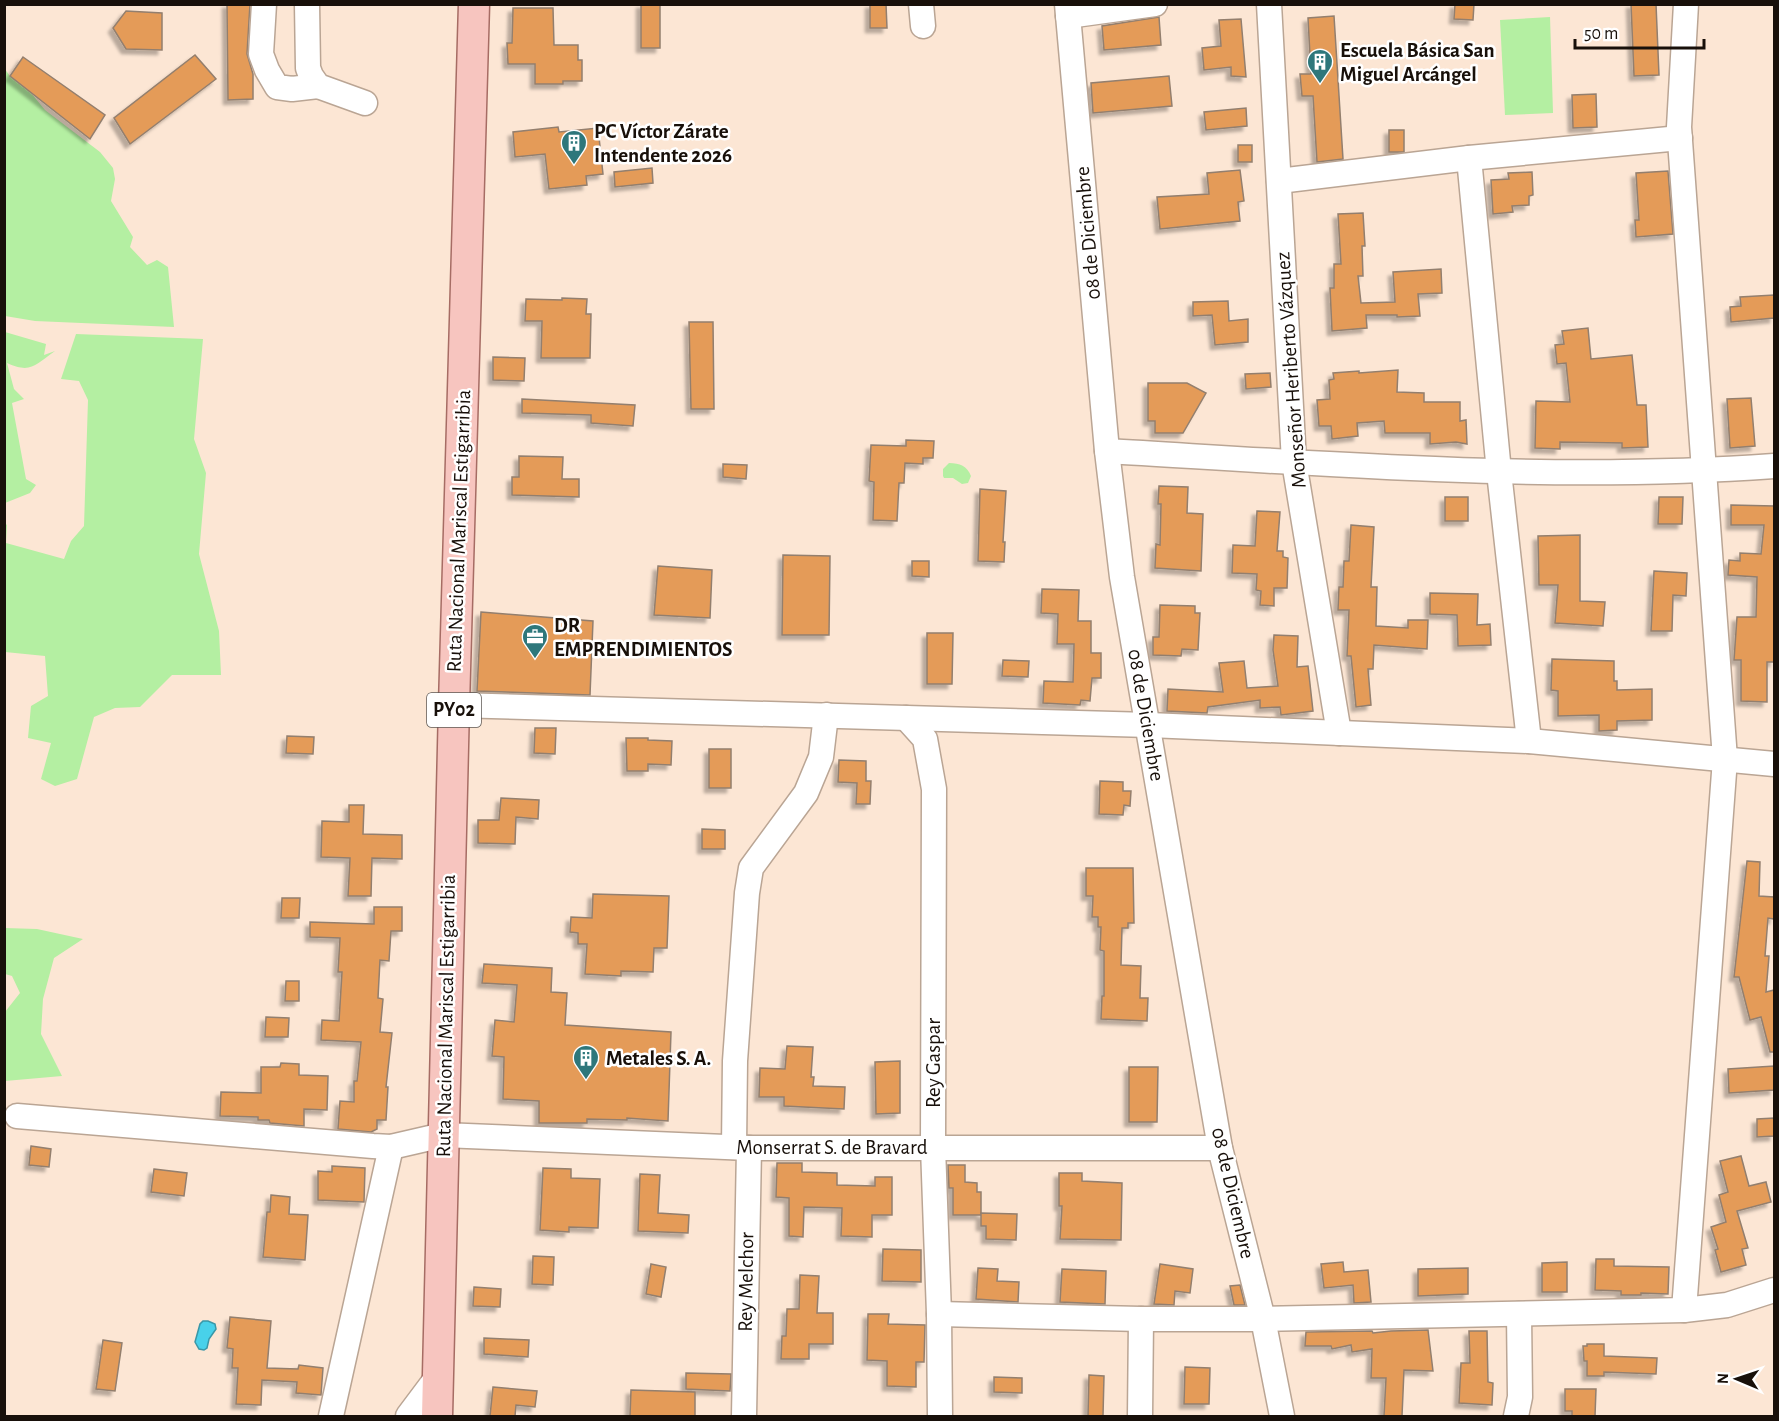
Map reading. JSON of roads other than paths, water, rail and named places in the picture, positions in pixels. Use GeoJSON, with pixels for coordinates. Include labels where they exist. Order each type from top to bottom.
{"type":"FeatureCollection","features":[{"type":"Feature","properties":{"kind":"main road","name":"Ruta Nacional Mariscal Estigarribia"},"geometry":{"type":"LineString","coordinates":[[437,1416],[474,4]]}},
{"type":"Feature","properties":{"kind":"street"},"geometry":{"type":"LineString","coordinates":[[264,4],[261,54],[277,87],[292,89],[318,86],[365,103]]}},
{"type":"Feature","properties":{"kind":"street"},"geometry":{"type":"LineString","coordinates":[[307,4],[308,68],[318,86]]}},
{"type":"Feature","properties":{"kind":"street"},"geometry":{"type":"LineString","coordinates":[[1068,10],[1155,4]]}},
{"type":"Feature","properties":{"kind":"street","name":"Monseñor Heriberto Vázquez"},"geometry":{"type":"LineString","coordinates":[[1269,4],[1294,462],[1339,733]]}},
{"type":"Feature","properties":{"kind":"street"},"geometry":{"type":"LineString","coordinates":[[1684,1310],[1725,759],[1680,138],[1686,4]]}},
{"type":"Feature","properties":{"kind":"street","name":"08 de Diciembre"},"geometry":{"type":"LineString","coordinates":[[1068,10],[1107,451],[1122,577],[1221,1148],[1263,1319],[1282,1416]]}},
{"type":"Feature","properties":{"kind":"street"},"geometry":{"type":"LineString","coordinates":[[1278,181],[1469,158],[1680,138]]}},
{"type":"Feature","properties":{"kind":"street"},"geometry":{"type":"LineString","coordinates":[[1469,158],[1499,472],[1529,741]]}},
{"type":"Feature","properties":{"kind":"street"},"geometry":{"type":"LineString","coordinates":[[1107,451],[1499,472],[1705,471],[1774,466]]}},
{"type":"Feature","properties":{"kind":"street"},"geometry":{"type":"LineString","coordinates":[[454,705],[1149,724],[1529,741],[1774,764]]}},
{"type":"Feature","properties":{"kind":"street","name":"Rey Melchor"},"geometry":{"type":"LineString","coordinates":[[744,1416],[741,1147],[736,1049],[747,893],[751,868],[806,793],[821,757],[826,715]]}},
{"type":"Feature","properties":{"kind":"street","name":"Rey Gaspar"},"geometry":{"type":"LineString","coordinates":[[906,718],[925,739],[934,789],[933,1147],[940,1416]]}},
{"type":"Feature","properties":{"kind":"street","name":"Monserrat S. de Bravard"},"geometry":{"type":"LineString","coordinates":[[16,1116],[391,1146],[443,1135],[741,1147],[1221,1148]]}},
{"type":"Feature","properties":{"kind":"street"},"geometry":{"type":"LineString","coordinates":[[331,1416],[391,1146]]}},
{"type":"Feature","properties":{"kind":"street"},"geometry":{"type":"LineString","coordinates":[[939,1314],[1141,1319],[1263,1319],[1684,1310],[1727,1305],[1774,1290]]}},
{"type":"Feature","properties":{"kind":"street"},"geometry":{"type":"LineString","coordinates":[[1516,1416],[1520,1397],[1519,1314]]}},
{"type":"Feature","properties":{"kind":"street"},"geometry":{"type":"LineString","coordinates":[[1140,1416],[1141,1319]]}},
{"type":"Feature","properties":{"kind":"street"},"geometry":{"type":"LineString","coordinates":[[408,1416],[438,1376]]}},
{"type":"Feature","properties":{"kind":"water"},"geometry":{"type":"Polygon","coordinates":[[[203,1321],[215,1324],[216,1329],[204,1350],[199,1349],[195,1342],[203,1321]]]}},
{"type":"Feature","properties":{"kind":"place","name":"Escuela Básica San Miguel Arcángel"},"geometry":{"type":"Point","coordinates":[1320,85]}},
{"type":"Feature","properties":{"kind":"place","name":"PC Víctor Zárate Intendente 2026"},"geometry":{"type":"Point","coordinates":[574,166]}},
{"type":"Feature","properties":{"kind":"place","name":"DR EMPRENDIMIENTOS"},"geometry":{"type":"Point","coordinates":[535,660]}},
{"type":"Feature","properties":{"kind":"place","name":"Metales S. A."},"geometry":{"type":"Point","coordinates":[586,1081]}}]}
